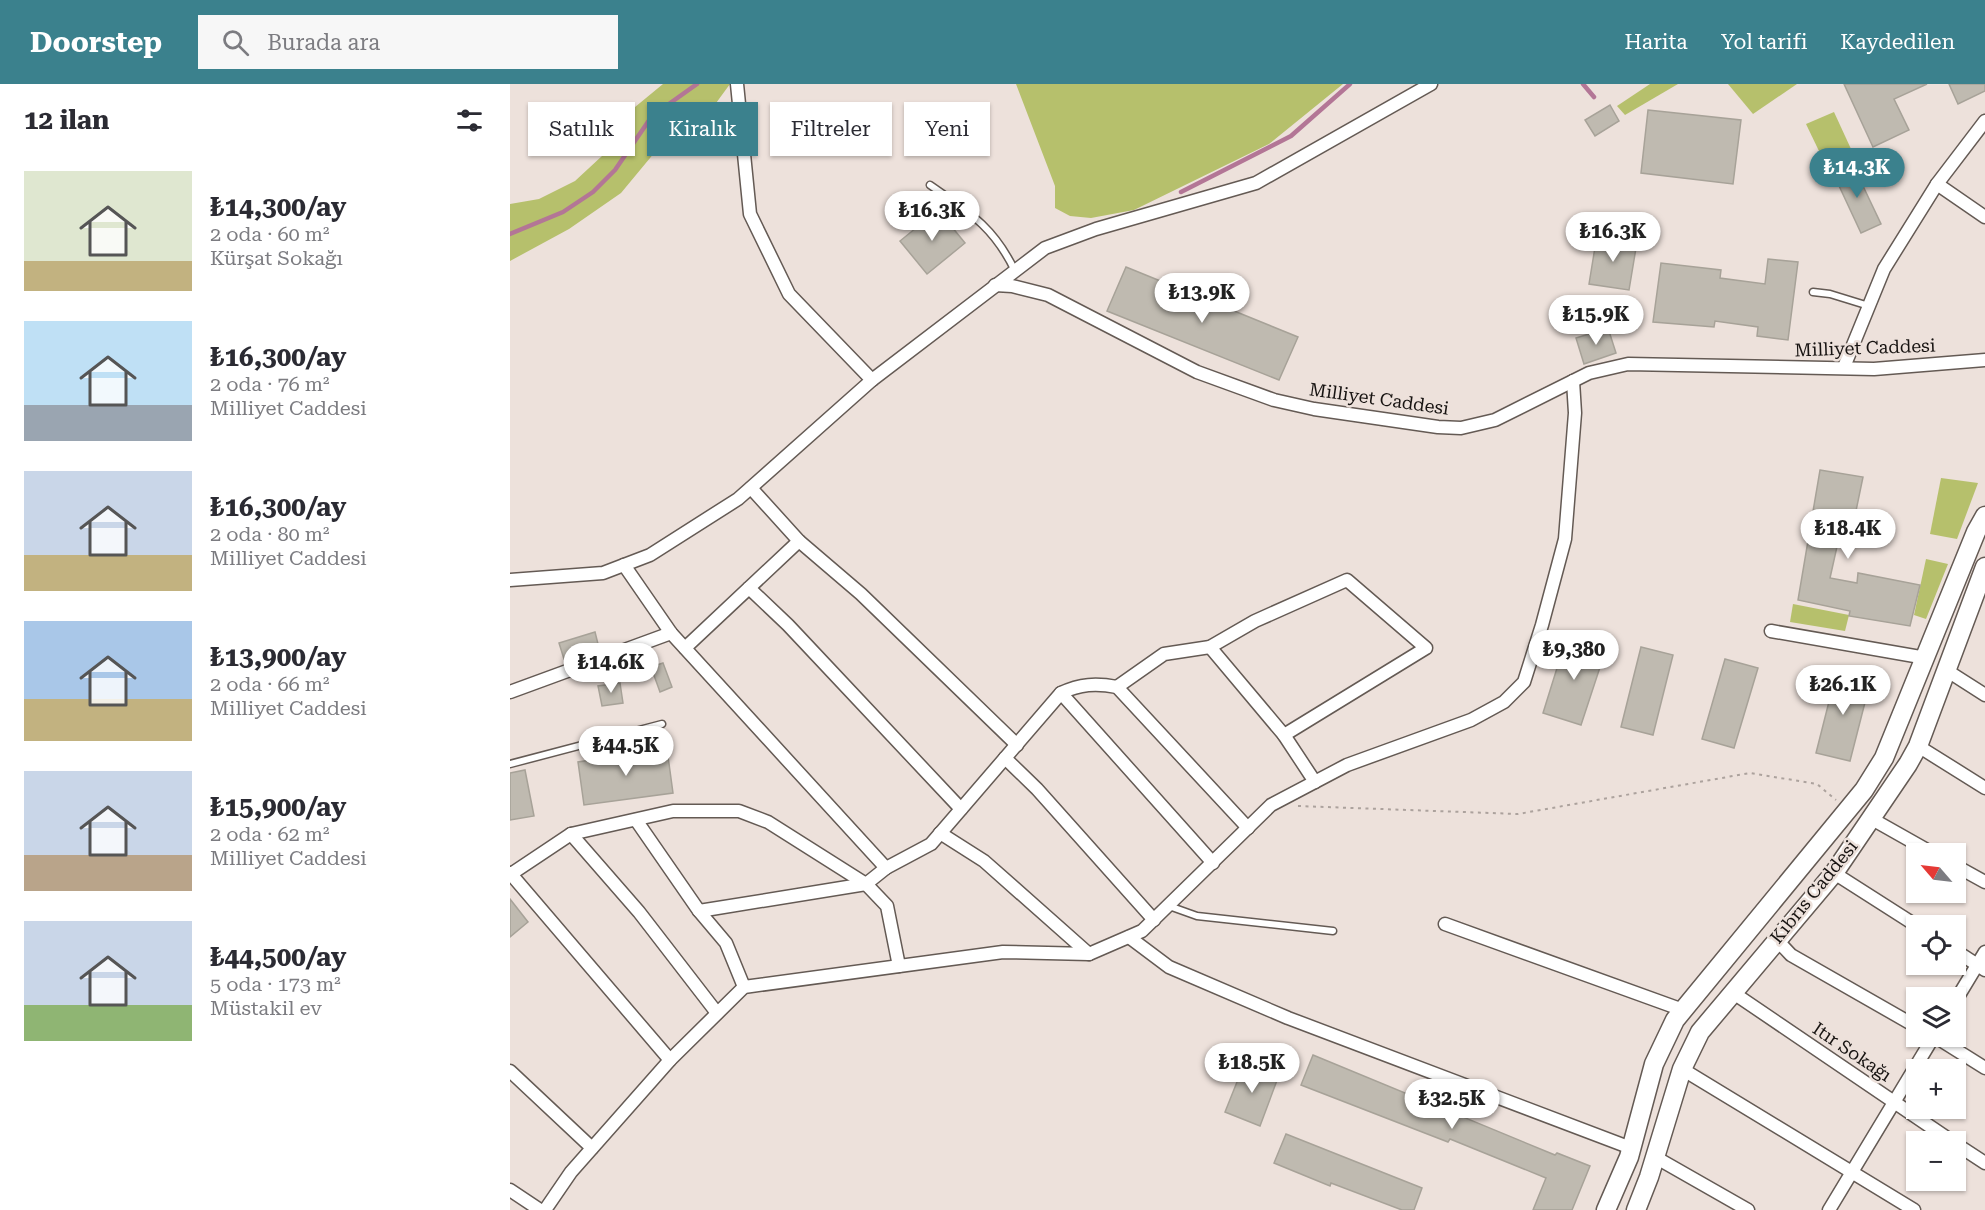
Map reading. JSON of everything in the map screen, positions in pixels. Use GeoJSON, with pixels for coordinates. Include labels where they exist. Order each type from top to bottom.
{"type":"FeatureCollection","features":[{"type":"Feature","properties":{"kind":"main road"},"geometry":{"type":"LineString","coordinates":[[1606,1210],[1631,1148],[1654,1064],[1663,1041],[1683,1010],[1849,810],[1884,758],[1966,555],[1985,516]]}},
{"type":"Feature","properties":{"kind":"main road","name":"Kıbrıs Caddesi"},"geometry":{"type":"LineString","coordinates":[[1636,1210],[1682,1069],[1700,1032],[1776,939],[1834,873],[1872,819],[1918,746],[1946,670],[1978,604],[1985,567]]}},
{"type":"Feature","properties":{"kind":"street"},"geometry":{"type":"LineString","coordinates":[[737,84],[750,214],[789,294],[872,380]]}},
{"type":"Feature","properties":{"kind":"street"},"geometry":{"type":"LineString","coordinates":[[510,580],[603,573],[650,555],[738,499],[872,380],[1045,248],[1096,229],[1256,183],[1431,84]]}},
{"type":"Feature","properties":{"kind":"street"},"geometry":{"type":"LineString","coordinates":[[1844,367],[1884,268],[1937,184],[1985,122]]}},
{"type":"Feature","properties":{"kind":"street"},"geometry":{"type":"LineString","coordinates":[[1937,184],[1985,217]]}},
{"type":"Feature","properties":{"kind":"street","name":"Milliyet Caddesi"},"geometry":{"type":"LineString","coordinates":[[995,285],[1012,286],[1048,295],[1197,372],[1274,400],[1314,409],[1461,428],[1495,420],[1606,367],[1628,364],[1874,369],[1985,360]]}},
{"type":"Feature","properties":{"kind":"street"},"geometry":{"type":"LineString","coordinates":[[510,1190],[543,1210],[571,1172],[670,1060],[744,987],[1003,952],[1089,954],[1142,931],[1271,805],[1347,765],[1472,720],[1504,702],[1524,682],[1565,539],[1575,413],[1573,381]]}},
{"type":"Feature","properties":{"kind":"street"},"geometry":{"type":"LineString","coordinates":[[751,488],[799,541],[861,594],[1017,745]]}},
{"type":"Feature","properties":{"kind":"street"},"geometry":{"type":"LineString","coordinates":[[685,648],[799,541]]}},
{"type":"Feature","properties":{"kind":"street"},"geometry":{"type":"LineString","coordinates":[[624,565],[671,633],[886,868]]}},
{"type":"Feature","properties":{"kind":"street"},"geometry":{"type":"LineString","coordinates":[[1117,687],[1164,654],[1210,647],[1255,621],[1347,580],[1426,648],[1284,735]]}},
{"type":"Feature","properties":{"kind":"street"},"geometry":{"type":"LineString","coordinates":[[749,588],[788,625],[961,809]]}},
{"type":"Feature","properties":{"kind":"street"},"geometry":{"type":"LineString","coordinates":[[1771,631],[1926,658]]}},
{"type":"Feature","properties":{"kind":"street"},"geometry":{"type":"LineString","coordinates":[[510,692],[671,633]]}},
{"type":"Feature","properties":{"kind":"street"},"geometry":{"type":"LineString","coordinates":[[1210,647],[1284,735],[1315,782]]}},
{"type":"Feature","properties":{"kind":"street"},"geometry":{"type":"LineString","coordinates":[[1946,670],[1985,695]]}},
{"type":"Feature","properties":{"kind":"street"},"geometry":{"type":"LineString","coordinates":[[699,911],[866,884],[886,868],[931,844],[1061,693],[1078,685],[1101,684],[1117,687],[1248,828]]}},
{"type":"Feature","properties":{"kind":"street"},"geometry":{"type":"LineString","coordinates":[[1061,693],[1213,863]]}},
{"type":"Feature","properties":{"kind":"street"},"geometry":{"type":"LineString","coordinates":[[1918,746],[1985,788]]}},
{"type":"Feature","properties":{"kind":"street"},"geometry":{"type":"LineString","coordinates":[[1005,759],[1037,789],[1154,920]]}},
{"type":"Feature","properties":{"kind":"street"},"geometry":{"type":"LineString","coordinates":[[670,1060],[510,873],[571,834],[673,811],[739,811],[768,822],[866,884],[887,906],[899,966]]}},
{"type":"Feature","properties":{"kind":"street"},"geometry":{"type":"LineString","coordinates":[[1872,819],[1915,843]]}},
{"type":"Feature","properties":{"kind":"street"},"geometry":{"type":"LineString","coordinates":[[636,820],[699,911],[726,943],[744,987]]}},
{"type":"Feature","properties":{"kind":"street"},"geometry":{"type":"LineString","coordinates":[[940,833],[984,861],[1089,954]]}},
{"type":"Feature","properties":{"kind":"street"},"geometry":{"type":"LineString","coordinates":[[571,834],[639,912],[717,1013]]}},
{"type":"Feature","properties":{"kind":"street"},"geometry":{"type":"LineString","coordinates":[[1966,872],[1985,882]]}},
{"type":"Feature","properties":{"kind":"street"},"geometry":{"type":"LineString","coordinates":[[1834,873],[1906,919]]}},
{"type":"Feature","properties":{"kind":"street"},"geometry":{"type":"LineString","coordinates":[[1444,924],[1683,1010]]}},
{"type":"Feature","properties":{"kind":"street"},"geometry":{"type":"LineString","coordinates":[[1129,937],[1169,966],[1288,1018],[1631,1148]]}},
{"type":"Feature","properties":{"kind":"street"},"geometry":{"type":"LineString","coordinates":[[1776,939],[1791,955],[1906,1021]]}},
{"type":"Feature","properties":{"kind":"street"},"geometry":{"type":"LineString","coordinates":[[1966,987],[1981,968],[1985,952]]}},
{"type":"Feature","properties":{"kind":"street"},"geometry":{"type":"LineString","coordinates":[[1966,958],[1981,968]]}},
{"type":"Feature","properties":{"kind":"street","name":"Itır Sokağı"},"geometry":{"type":"LineString","coordinates":[[1732,992],[1936,1131]]}},
{"type":"Feature","properties":{"kind":"street"},"geometry":{"type":"LineString","coordinates":[[1829,1210],[1927,1047]]}},
{"type":"Feature","properties":{"kind":"street"},"geometry":{"type":"LineString","coordinates":[[1952,1047],[1985,1068]]}},
{"type":"Feature","properties":{"kind":"street"},"geometry":{"type":"LineString","coordinates":[[1682,1069],[1914,1210]]}},
{"type":"Feature","properties":{"kind":"street"},"geometry":{"type":"LineString","coordinates":[[510,1071],[592,1148]]}},
{"type":"Feature","properties":{"kind":"street","name":"Itır Sokağı"},"geometry":{"type":"LineString","coordinates":[[1966,1151],[1985,1163]]}},
{"type":"Feature","properties":{"kind":"street"},"geometry":{"type":"LineString","coordinates":[[1655,1157],[1733,1206],[1748,1210]]}},
{"type":"Feature","properties":{"kind":"lane"},"geometry":{"type":"LineString","coordinates":[[930,185],[974,216],[1003,246],[1015,270]]}},
{"type":"Feature","properties":{"kind":"lane"},"geometry":{"type":"LineString","coordinates":[[1814,292],[1830,294],[1870,306]]}},
{"type":"Feature","properties":{"kind":"lane"},"geometry":{"type":"LineString","coordinates":[[510,764],[662,724]]}},
{"type":"Feature","properties":{"kind":"lane"},"geometry":{"type":"LineString","coordinates":[[1169,906],[1197,916],[1333,931]]}},
{"type":"Feature","properties":{"kind":"path"},"geometry":{"type":"LineString","coordinates":[[1271,805],[1518,814],[1750,773],[1817,784],[1849,810]]}},
{"type":"Feature","properties":{"kind":"green space"},"geometry":{"type":"Polygon","coordinates":[[[663,84],[730,84],[717,102],[647,102],[647,156],[652,156],[621,193],[569,229],[510,261],[510,204],[539,199],[575,181],[602,156],[635,156],[635,107],[663,84]]]}},
{"type":"Feature","properties":{"kind":"green space"},"geometry":{"type":"Polygon","coordinates":[[[1016,84],[1343,84],[1269,144],[1134,210],[1091,218],[1070,216],[1055,208],[1055,186],[1016,84]]]}},
{"type":"Feature","properties":{"kind":"green space"},"geometry":{"type":"Polygon","coordinates":[[[1650,84],[1678,84],[1625,115],[1617,106],[1650,84]]]}},
{"type":"Feature","properties":{"kind":"green space"},"geometry":{"type":"Polygon","coordinates":[[[1728,84],[1797,84],[1753,114],[1728,84]]]}},
{"type":"Feature","properties":{"kind":"green space"},"geometry":{"type":"Polygon","coordinates":[[[1834,112],[1857,162],[1830,174],[1806,124],[1834,112]]]}},
{"type":"Feature","properties":{"kind":"green space"},"geometry":{"type":"Polygon","coordinates":[[[1941,478],[1978,483],[1957,539],[1930,534],[1941,478]]]}},
{"type":"Feature","properties":{"kind":"green space"},"geometry":{"type":"Polygon","coordinates":[[[1926,559],[1948,564],[1926,619],[1914,615],[1926,559]]]}},
{"type":"Feature","properties":{"kind":"green space"},"geometry":{"type":"Polygon","coordinates":[[[1793,604],[1849,615],[1845,631],[1790,622],[1793,604]]]}},
{"type":"Feature","properties":{"kind":"building"},"geometry":{"type":"Polygon","coordinates":[[[1844,84],[1927,84],[1894,99],[1909,130],[1873,147],[1844,84]]]}},
{"type":"Feature","properties":{"kind":"building"},"geometry":{"type":"Polygon","coordinates":[[[1949,84],[1985,84],[1985,91],[1958,104],[1949,84]]]}},
{"type":"Feature","properties":{"kind":"building"},"geometry":{"type":"Polygon","coordinates":[[[1610,105],[1619,121],[1595,136],[1585,120],[1610,105]]]}},
{"type":"Feature","properties":{"kind":"building"},"geometry":{"type":"Polygon","coordinates":[[[1648,110],[1741,120],[1733,184],[1641,173],[1648,110]]]}},
{"type":"Feature","properties":{"kind":"building"},"geometry":{"type":"Polygon","coordinates":[[[1853,165],[1881,224],[1861,233],[1834,175],[1853,165]]]}},
{"type":"Feature","properties":{"kind":"building"},"geometry":{"type":"Polygon","coordinates":[[[938,210],[965,243],[927,274],[900,241],[938,210]]]}},
{"type":"Feature","properties":{"kind":"building"},"geometry":{"type":"Polygon","coordinates":[[[1597,235],[1637,242],[1629,290],[1589,284],[1597,235]]]}},
{"type":"Feature","properties":{"kind":"building"},"geometry":{"type":"Polygon","coordinates":[[[1768,259],[1798,262],[1788,340],[1757,336],[1758,327],[1715,321],[1714,327],[1653,322],[1661,263],[1721,270],[1720,278],[1765,284],[1768,259]]]}},
{"type":"Feature","properties":{"kind":"building"},"geometry":{"type":"Polygon","coordinates":[[[1126,267],[1298,337],[1279,380],[1107,311],[1126,267]]]}},
{"type":"Feature","properties":{"kind":"building"},"geometry":{"type":"Polygon","coordinates":[[[1608,328],[1616,353],[1584,364],[1576,338],[1608,328]]]}},
{"type":"Feature","properties":{"kind":"building"},"geometry":{"type":"Polygon","coordinates":[[[1820,470],[1863,477],[1851,535],[1840,533],[1830,578],[1857,583],[1858,573],[1920,585],[1910,626],[1849,616],[1850,611],[1798,600],[1820,470]]]}},
{"type":"Feature","properties":{"kind":"building"},"geometry":{"type":"Polygon","coordinates":[[[595,632],[599,648],[564,659],[559,643],[595,632]]]}},
{"type":"Feature","properties":{"kind":"building"},"geometry":{"type":"Polygon","coordinates":[[[1567,636],[1606,649],[1581,725],[1543,713],[1567,636]]]}},
{"type":"Feature","properties":{"kind":"building"},"geometry":{"type":"Polygon","coordinates":[[[1641,647],[1673,655],[1653,735],[1621,727],[1641,647]]]}},
{"type":"Feature","properties":{"kind":"building"},"geometry":{"type":"Polygon","coordinates":[[[1725,659],[1758,668],[1734,748],[1702,739],[1725,659]]]}},
{"type":"Feature","properties":{"kind":"building"},"geometry":{"type":"Polygon","coordinates":[[[663,663],[672,687],[660,692],[651,667],[663,663]]]}},
{"type":"Feature","properties":{"kind":"building"},"geometry":{"type":"Polygon","coordinates":[[[1837,670],[1871,679],[1850,761],[1816,753],[1837,670]]]}},
{"type":"Feature","properties":{"kind":"building"},"geometry":{"type":"Polygon","coordinates":[[[620,683],[623,703],[602,706],[598,686],[620,683]]]}},
{"type":"Feature","properties":{"kind":"building"},"geometry":{"type":"Polygon","coordinates":[[[667,749],[673,793],[584,805],[578,762],[667,749]]]}},
{"type":"Feature","properties":{"kind":"building"},"geometry":{"type":"Polygon","coordinates":[[[525,770],[534,816],[510,820],[510,773],[525,770]]]}},
{"type":"Feature","properties":{"kind":"building"},"geometry":{"type":"Polygon","coordinates":[[[510,899],[528,922],[510,937],[510,899]]]}},
{"type":"Feature","properties":{"kind":"building"},"geometry":{"type":"Polygon","coordinates":[[[1313,1055],[1555,1155],[1557,1153],[1590,1166],[1572,1210],[1533,1210],[1546,1178],[1450,1139],[1448,1142],[1301,1085],[1313,1055]]]}},
{"type":"Feature","properties":{"kind":"building"},"geometry":{"type":"Polygon","coordinates":[[[1245,1062],[1279,1075],[1260,1126],[1225,1112],[1245,1062]]]}},
{"type":"Feature","properties":{"kind":"building"},"geometry":{"type":"Polygon","coordinates":[[[1286,1134],[1422,1188],[1414,1210],[1402,1210],[1331,1183],[1330,1186],[1274,1163],[1286,1134]]]}},
{"type":"Feature","properties":{"kind":"waterway"},"geometry":{"type":"LineString","coordinates":[[510,234],[563,212],[593,192],[615,170],[652,116],[697,84]]}},
{"type":"Feature","properties":{"kind":"waterway"},"geometry":{"type":"LineString","coordinates":[[1181,192],[1291,136],[1350,84]]}},
{"type":"Feature","properties":{"kind":"waterway"},"geometry":{"type":"LineString","coordinates":[[1583,84],[1594,97]]}}]}
